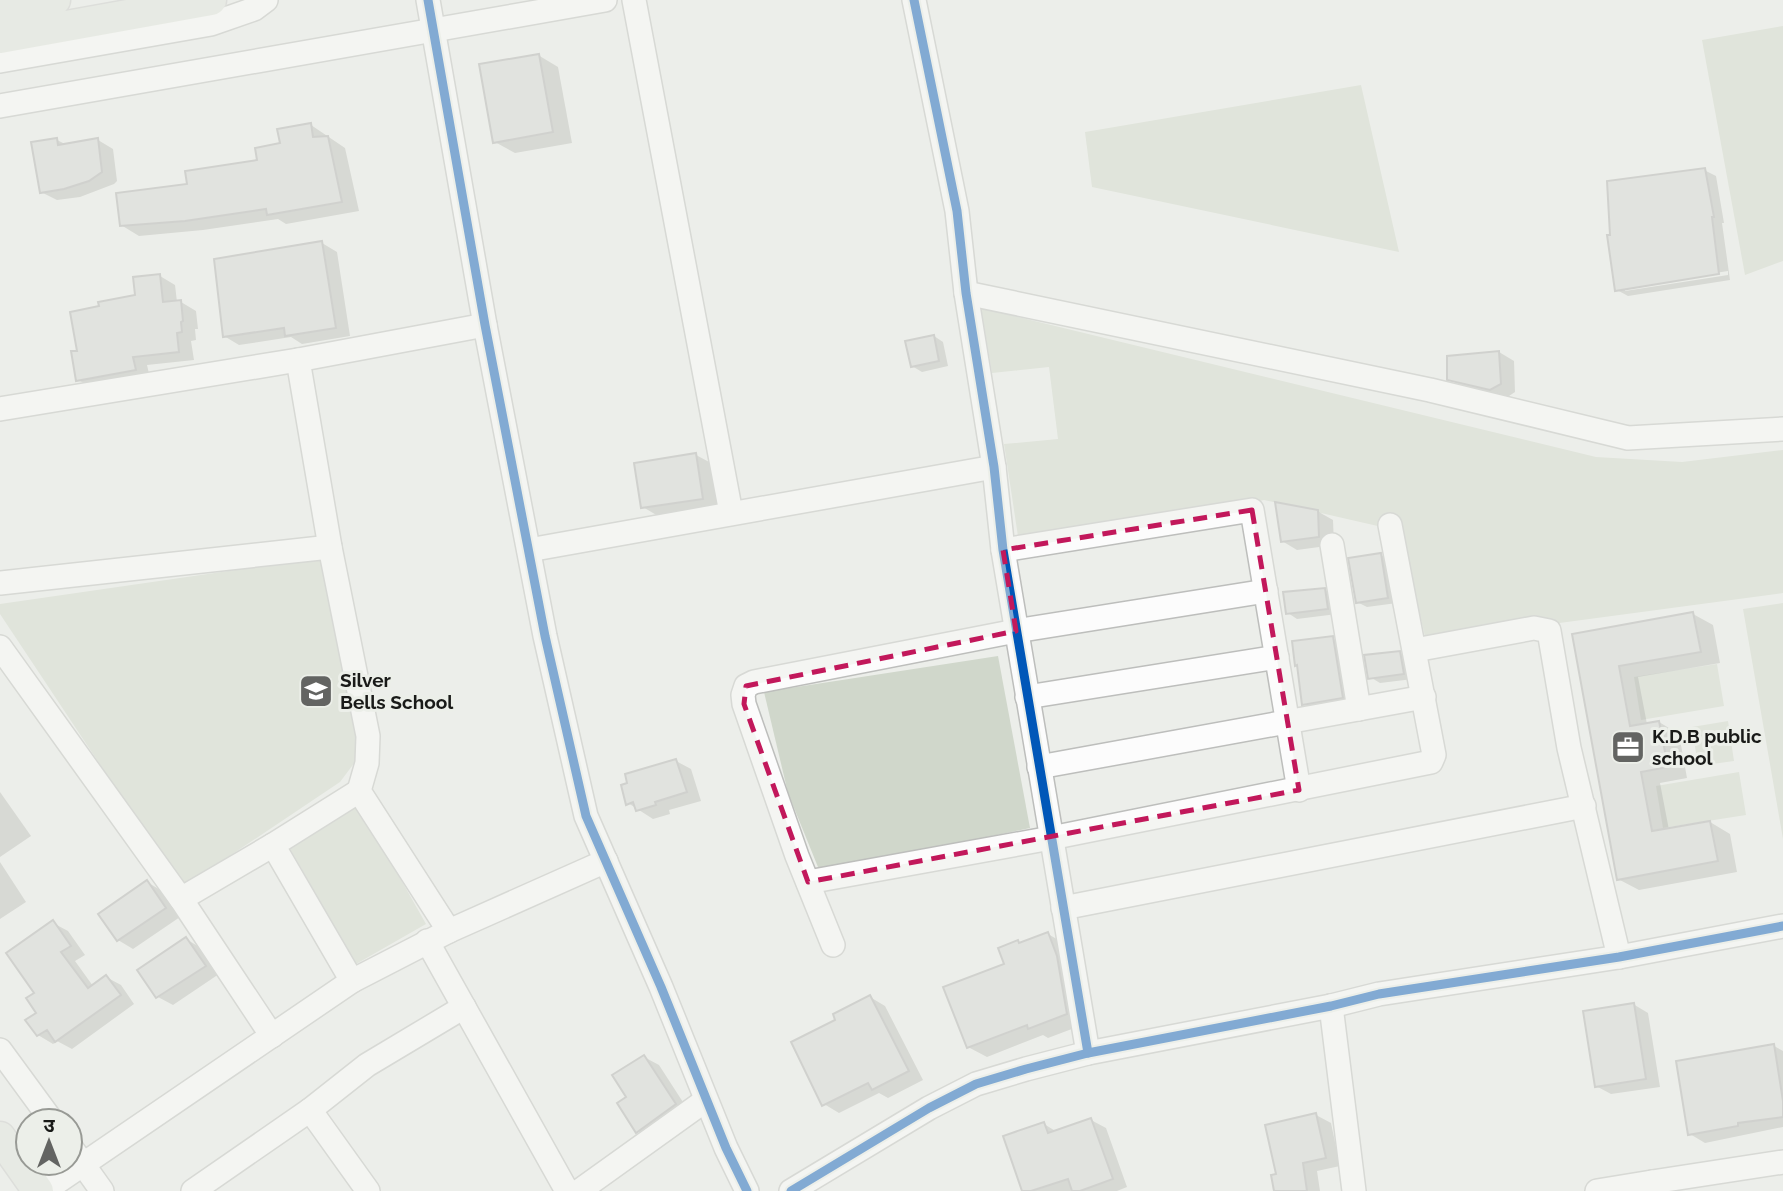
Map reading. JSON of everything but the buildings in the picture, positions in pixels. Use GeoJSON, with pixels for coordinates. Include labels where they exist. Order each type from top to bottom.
{"type":"FeatureCollection","features":[{"type":"Feature","properties":{"kind":"main road"},"geometry":{"type":"LineString","coordinates":[[0,10],[55,0]]}},
{"type":"Feature","properties":{"kind":"main road"},"geometry":{"type":"LineString","coordinates":[[0,38],[204,1]]}},
{"type":"Feature","properties":{"kind":"main road"},"geometry":{"type":"LineString","coordinates":[[0,1137],[38,1191]]}},
{"type":"Feature","properties":{"kind":"street"},"geometry":{"type":"LineString","coordinates":[[0,61],[211,24],[254,9],[266,0]]}},
{"type":"Feature","properties":{"kind":"street"},"geometry":{"type":"LineString","coordinates":[[428,0],[485,325],[545,636],[586,816],[661,987],[726,1148],[747,1191]]}},
{"type":"Feature","properties":{"kind":"street"},"geometry":{"type":"LineString","coordinates":[[0,106],[605,0]]}},
{"type":"Feature","properties":{"kind":"street"},"geometry":{"type":"LineString","coordinates":[[635,0],[731,513]]}},
{"type":"Feature","properties":{"kind":"street"},"geometry":{"type":"LineString","coordinates":[[914,0],[957,211],[966,293],[994,467],[1003,550],[1088,1053]]}},
{"type":"Feature","properties":{"kind":"street"},"geometry":{"type":"LineString","coordinates":[[966,293],[1430,390],[1628,438],[1783,429]]}},
{"type":"Feature","properties":{"kind":"street"},"geometry":{"type":"LineString","coordinates":[[0,409],[298,360],[485,325]]}},
{"type":"Feature","properties":{"kind":"street"},"geometry":{"type":"LineString","coordinates":[[181,899],[359,791],[367,763],[368,736],[330,547],[298,360]]}},
{"type":"Feature","properties":{"kind":"street"},"geometry":{"type":"LineString","coordinates":[[529,551],[994,467]]}},
{"type":"Feature","properties":{"kind":"street"},"geometry":{"type":"LineString","coordinates":[[1003,550],[1252,510],[1299,790]]}},
{"type":"Feature","properties":{"kind":"street"},"geometry":{"type":"LineString","coordinates":[[808,882],[1051,838],[1431,762],[1434,755],[1424,697],[1390,525]]}},
{"type":"Feature","properties":{"kind":"street"},"geometry":{"type":"LineString","coordinates":[[1332,545],[1359,709]]}},
{"type":"Feature","properties":{"kind":"street"},"geometry":{"type":"LineString","coordinates":[[0,583],[330,547]]}},
{"type":"Feature","properties":{"kind":"street"},"geometry":{"type":"LineString","coordinates":[[833,945],[744,704],[746,686],[754,682],[1016,631],[1266,591]]}},
{"type":"Feature","properties":{"kind":"street"},"geometry":{"type":"LineString","coordinates":[[1415,650],[1534,628],[1549,631],[1569,748],[1619,957]]}},
{"type":"Feature","properties":{"kind":"street"},"geometry":{"type":"LineString","coordinates":[[0,647],[181,899],[272,1036]]}},
{"type":"Feature","properties":{"kind":"street"},"geometry":{"type":"LineString","coordinates":[[1027,697],[1277,657]]}},
{"type":"Feature","properties":{"kind":"street"},"geometry":{"type":"LineString","coordinates":[[1039,767],[1424,697]]}},
{"type":"Feature","properties":{"kind":"street"},"geometry":{"type":"LineString","coordinates":[[359,791],[449,931]]}},
{"type":"Feature","properties":{"kind":"street"},"geometry":{"type":"LineString","coordinates":[[1063,908],[1584,806]]}},
{"type":"Feature","properties":{"kind":"street"},"geometry":{"type":"LineString","coordinates":[[273,845],[352,981]]}},
{"type":"Feature","properties":{"kind":"street"},"geometry":{"type":"LineString","coordinates":[[84,1150],[272,1036],[352,981],[449,931],[606,861]]}},
{"type":"Feature","properties":{"kind":"street"},"geometry":{"type":"LineString","coordinates":[[791,1191],[929,1108],[976,1084],[1088,1053],[1331,1006],[1379,994],[1619,957],[1783,926]]}},
{"type":"Feature","properties":{"kind":"street"},"geometry":{"type":"LineString","coordinates":[[428,941],[566,1191]]}},
{"type":"Feature","properties":{"kind":"street"},"geometry":{"type":"LineString","coordinates":[[1331,1006],[1354,1191]]}},
{"type":"Feature","properties":{"kind":"street"},"geometry":{"type":"LineString","coordinates":[[193,1191],[310,1110],[367,1065],[464,1007]]}},
{"type":"Feature","properties":{"kind":"street"},"geometry":{"type":"LineString","coordinates":[[0,1049],[42,1107]]}},
{"type":"Feature","properties":{"kind":"street"},"geometry":{"type":"LineString","coordinates":[[579,1191],[706,1100]]}},
{"type":"Feature","properties":{"kind":"street"},"geometry":{"type":"LineString","coordinates":[[310,1110],[368,1191]]}},
{"type":"Feature","properties":{"kind":"street"},"geometry":{"type":"LineString","coordinates":[[1597,1191],[1653,1187],[1783,1162]]}},
{"type":"Feature","properties":{"kind":"street"},"geometry":{"type":"LineString","coordinates":[[84,1166],[102,1191]]}},
{"type":"Feature","properties":{"kind":"street"},"geometry":{"type":"LineString","coordinates":[[44,1191],[56,1177]]}},
{"type":"Feature","properties":{"kind":"highlighted area"},"geometry":{"type":"Polygon","coordinates":[[[1252,510],[1299,790],[808,882],[744,704],[746,686],[1016,631],[1003,550],[1252,510]]]}},
{"type":"Feature","properties":{"kind":"shaded area"},"geometry":{"type":"Polygon","coordinates":[[[1783,26],[1783,261],[1745,275],[1702,40],[1783,26]]]}},
{"type":"Feature","properties":{"kind":"shaded area"},"geometry":{"type":"Polygon","coordinates":[[[1361,85],[1399,252],[1092,187],[1085,132],[1361,85]]]}},
{"type":"Feature","properties":{"kind":"shaded area"},"geometry":{"type":"Polygon","coordinates":[[[981,308],[1596,457],[1682,462],[1783,450],[1783,593],[1426,641],[1401,532],[1382,527],[1264,500],[1019,543],[1004,444],[1058,439],[1049,367],[992,373],[981,308]]]}},
{"type":"Feature","properties":{"kind":"shaded area"},"geometry":{"type":"Polygon","coordinates":[[[325,557],[364,750],[340,782],[182,888],[0,614],[0,604],[325,557]]]}},
{"type":"Feature","properties":{"kind":"shaded area"},"geometry":{"type":"Polygon","coordinates":[[[1783,603],[1783,839],[1743,609],[1783,603]]]}},
{"type":"Feature","properties":{"kind":"shaded area"},"geometry":{"type":"Polygon","coordinates":[[[998,656],[1030,828],[820,872],[788,793],[764,692],[998,656]]]}},
{"type":"Feature","properties":{"kind":"shaded area"},"geometry":{"type":"Polygon","coordinates":[[[1717,664],[1724,706],[1641,720],[1634,677],[1717,664]]]}},
{"type":"Feature","properties":{"kind":"shaded area"},"geometry":{"type":"Polygon","coordinates":[[[1728,721],[1734,761],[1698,766],[1692,727],[1728,721]]]}},
{"type":"Feature","properties":{"kind":"shaded area"},"geometry":{"type":"Polygon","coordinates":[[[1739,772],[1746,815],[1663,828],[1656,786],[1739,772]]]}},
{"type":"Feature","properties":{"kind":"shaded area"},"geometry":{"type":"Polygon","coordinates":[[[356,800],[426,924],[356,964],[285,840],[356,800]]]}},
{"type":"Feature","properties":{"kind":"cycle path"},"geometry":{"type":"LineString","coordinates":[[428,0],[485,325],[545,636],[586,816],[661,987],[726,1148],[747,1191]]}},
{"type":"Feature","properties":{"kind":"cycle path"},"geometry":{"type":"LineString","coordinates":[[914,0],[957,211],[966,293],[994,467],[1003,550],[1088,1053]]}},
{"type":"Feature","properties":{"kind":"cycle path"},"geometry":{"type":"LineString","coordinates":[[791,1191],[929,1108],[976,1084],[1026,1069],[1088,1053],[1331,1006],[1379,994],[1619,957],[1783,926]]}},
{"type":"Feature","properties":{"kind":"place","name":"Silver Bells School"},"geometry":{"type":"Point","coordinates":[316,691]}},
{"type":"Feature","properties":{"kind":"place","name":"K.D.B public school"},"geometry":{"type":"Point","coordinates":[1628,747]}}]}
